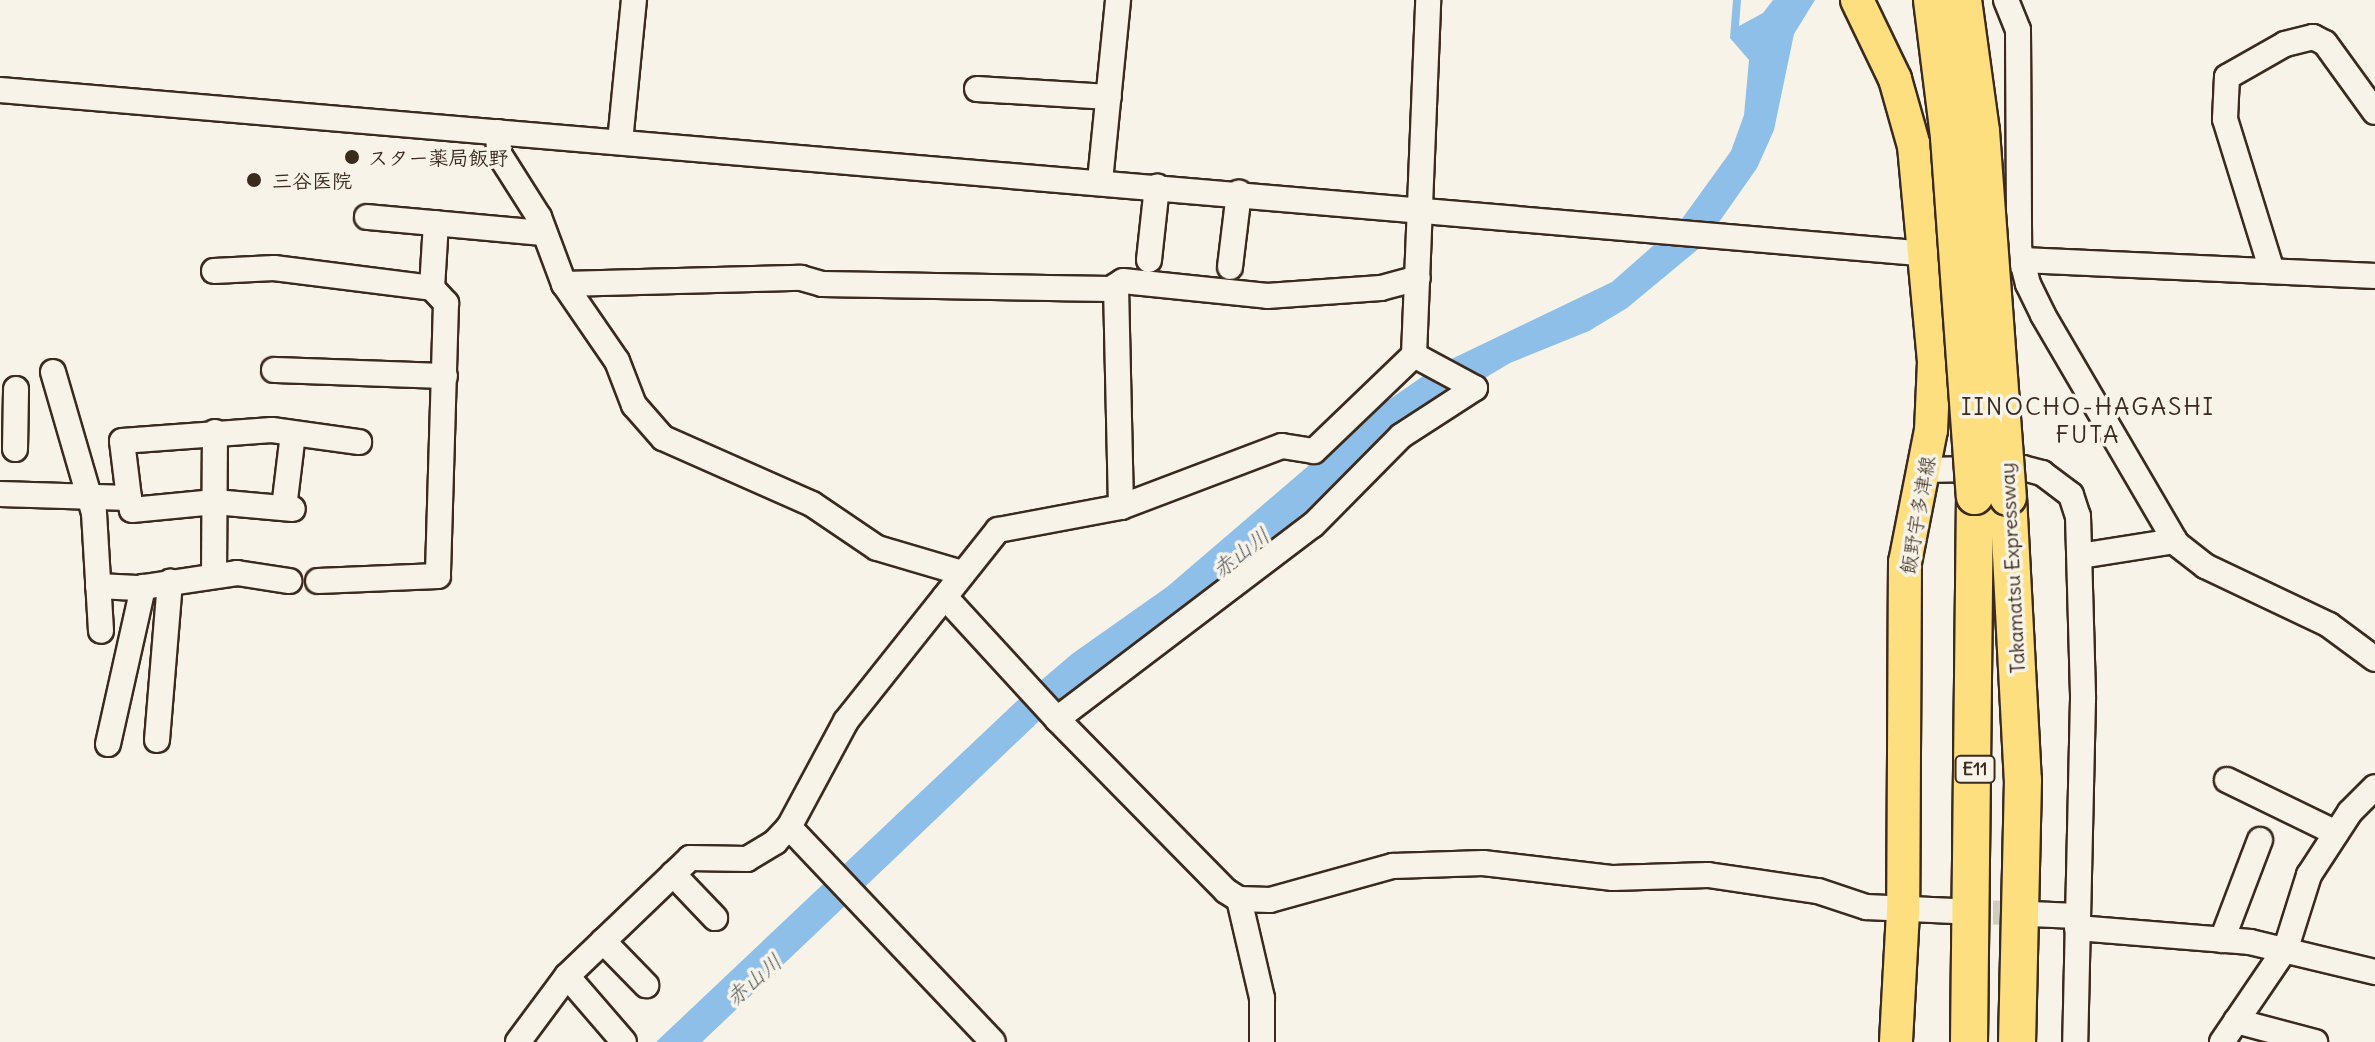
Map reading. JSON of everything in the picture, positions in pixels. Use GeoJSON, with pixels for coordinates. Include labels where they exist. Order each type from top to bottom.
{"type":"FeatureCollection","features":[{"type":"Feature","properties":{"kind":"highway","name":"Takamatsu Expressway"},"geometry":{"type":"LineString","coordinates":[[1932,0],[2023,780],[2017,1042]]}},
{"type":"Feature","properties":{"kind":"highway","name":"Takamatsu Expressway"},"geometry":{"type":"LineString","coordinates":[[1963,0],[1981,131],[1992,496],[1969,1042]]}},
{"type":"Feature","properties":{"kind":"main road","name":"飯野宇多津線"},"geometry":{"type":"LineString","coordinates":[[1857,0],[1904,107],[1927,253],[1934,362],[1924,470],[1905,562],[1903,912],[1896,1042]]}},
{"type":"Feature","properties":{"kind":"street"},"geometry":{"type":"LineString","coordinates":[[620,142],[634,0]]}},
{"type":"Feature","properties":{"kind":"street"},"geometry":{"type":"LineString","coordinates":[[1100,181],[1118,0]]}},
{"type":"Feature","properties":{"kind":"street"},"geometry":{"type":"LineString","coordinates":[[1421,358],[1418,278],[1423,209],[1428,0]]}},
{"type":"Feature","properties":{"kind":"street"},"geometry":{"type":"LineString","coordinates":[[2006,0],[2018,30],[2022,262],[2043,315],[2175,541],[2205,566],[2329,625],[2375,659]]}},
{"type":"Feature","properties":{"kind":"street"},"geometry":{"type":"LineString","coordinates":[[2272,271],[2225,119],[2227,77],[2285,44],[2313,37],[2325,43],[2375,112]]}},
{"type":"Feature","properties":{"kind":"street"},"geometry":{"type":"LineString","coordinates":[[0,90],[1729,234],[2022,262],[2375,276]]}},
{"type":"Feature","properties":{"kind":"street"},"geometry":{"type":"LineString","coordinates":[[977,90],[1109,97]]}},
{"type":"Feature","properties":{"kind":"street"},"geometry":{"type":"LineString","coordinates":[[498,132],[499,154],[544,233],[564,284],[617,361],[634,405],[663,438],[812,504],[877,548],[962,573]]}},
{"type":"Feature","properties":{"kind":"street"},"geometry":{"type":"LineString","coordinates":[[1149,260],[1157,186]]}},
{"type":"Feature","properties":{"kind":"street"},"geometry":{"type":"LineString","coordinates":[[1230,267],[1239,193]]}},
{"type":"Feature","properties":{"kind":"street"},"geometry":{"type":"LineString","coordinates":[[367,217],[544,233]]}},
{"type":"Feature","properties":{"kind":"street"},"geometry":{"type":"LineString","coordinates":[[432,288],[436,223]]}},
{"type":"Feature","properties":{"kind":"street"},"geometry":{"type":"LineString","coordinates":[[214,271],[274,268],[432,288],[446,303],[438,576],[318,581]]}},
{"type":"Feature","properties":{"kind":"street"},"geometry":{"type":"LineString","coordinates":[[564,284],[687,277],[801,278],[822,284],[1116,286],[1123,281],[1267,296],[1381,288],[1418,278]]}},
{"type":"Feature","properties":{"kind":"street"},"geometry":{"type":"LineString","coordinates":[[1116,286],[1121,507]]}},
{"type":"Feature","properties":{"kind":"street"},"geometry":{"type":"LineString","coordinates":[[1057,719],[1313,525],[1401,436],[1475,388],[1421,358]]}},
{"type":"Feature","properties":{"kind":"street"},"geometry":{"type":"LineString","coordinates":[[518,1042],[567,976],[690,858],[747,859],[764,852],[789,827],[846,721],[998,530],[1121,507],[1282,446],[1314,451],[1421,358]]}},
{"type":"Feature","properties":{"kind":"street"},"geometry":{"type":"LineString","coordinates":[[274,370],[445,376]]}},
{"type":"Feature","properties":{"kind":"street"},"geometry":{"type":"LineString","coordinates":[[15,449],[27,384]]}},
{"type":"Feature","properties":{"kind":"street"},"geometry":{"type":"LineString","coordinates":[[27,384],[90,497],[101,631]]}},
{"type":"Feature","properties":{"kind":"street"},"geometry":{"type":"LineString","coordinates":[[214,574],[215,432]]}},
{"type":"Feature","properties":{"kind":"street"},"geometry":{"type":"LineString","coordinates":[[293,434],[288,509],[215,502],[132,510],[122,441],[215,432],[293,434],[359,442]]}},
{"type":"Feature","properties":{"kind":"street"},"geometry":{"type":"LineString","coordinates":[[1924,470],[2023,468],[2042,473],[2071,495],[2080,556],[2083,699],[2075,1042]]}},
{"type":"Feature","properties":{"kind":"street"},"geometry":{"type":"LineString","coordinates":[[0,494],[129,498]]}},
{"type":"Feature","properties":{"kind":"street"},"geometry":{"type":"LineString","coordinates":[[2080,556],[2175,541]]}},
{"type":"Feature","properties":{"kind":"street"},"geometry":{"type":"LineString","coordinates":[[98,586],[143,587],[214,574],[289,581]]}},
{"type":"Feature","properties":{"kind":"street"},"geometry":{"type":"LineString","coordinates":[[157,740],[170,582]]}},
{"type":"Feature","properties":{"kind":"street"},"geometry":{"type":"LineString","coordinates":[[108,744],[143,587]]}},
{"type":"Feature","properties":{"kind":"street"},"geometry":{"type":"LineString","coordinates":[[945,597],[1057,719],[1226,891],[1239,899],[1270,900],[1393,866],[1483,863],[1613,878],[1708,875],[1818,891],[1903,912],[1954,911]]}},
{"type":"Feature","properties":{"kind":"street"},"geometry":{"type":"LineString","coordinates":[[2227,780],[2336,833]]}},
{"type":"Feature","properties":{"kind":"street"},"geometry":{"type":"LineString","coordinates":[[2222,1042],[2286,948],[2309,875],[2336,833],[2375,787]]}},
{"type":"Feature","properties":{"kind":"street"},"geometry":{"type":"LineString","coordinates":[[789,827],[993,1042]]}},
{"type":"Feature","properties":{"kind":"street"},"geometry":{"type":"LineString","coordinates":[[2222,940],[2260,840]]}},
{"type":"Feature","properties":{"kind":"street"},"geometry":{"type":"LineString","coordinates":[[673,874],[715,918]]}},
{"type":"Feature","properties":{"kind":"street"},"geometry":{"type":"LineString","coordinates":[[1239,899],[1262,998],[1262,1042]]}},
{"type":"Feature","properties":{"kind":"street"},"geometry":{"type":"LineString","coordinates":[[2030,914],[2286,948],[2375,972]]}},
{"type":"Feature","properties":{"kind":"street"},"geometry":{"type":"LineString","coordinates":[[603,941],[646,985]]}},
{"type":"Feature","properties":{"kind":"street"},"geometry":{"type":"LineString","coordinates":[[567,976],[624,1042]]}},
{"type":"Feature","properties":{"kind":"street"},"geometry":{"type":"LineString","coordinates":[[2236,1021],[2315,1042]]}},
{"type":"Feature","properties":{"kind":"water","name":"赤山川"},"geometry":{"type":"Polygon","coordinates":[[[1733,0],[1741,0],[1739,26],[1763,13],[1773,0],[1815,0],[1794,34],[1774,130],[1757,168],[1703,245],[1627,308],[1589,331],[1510,363],[1418,418],[1328,500],[1037,723],[702,1042],[656,1042],[1017,701],[1072,654],[1167,587],[1370,413],[1439,365],[1612,282],[1679,223],[1731,151],[1744,115],[1749,60],[1730,38],[1733,0]]]}},
{"type":"Feature","properties":{"kind":"tunnel"},"geometry":{"type":"LineString","coordinates":[[1957,911],[2030,914]]}},
{"type":"Feature","properties":{"kind":"place","name":"スター薬局飯野"},"geometry":{"type":"Point","coordinates":[352,157]}},
{"type":"Feature","properties":{"kind":"place","name":"三谷医院"},"geometry":{"type":"Point","coordinates":[254,180]}},
{"type":"Feature","properties":{"kind":"district","name":"IINOCHO-HAGASHI FUTA"},"geometry":{"type":"Point","coordinates":[2088,421]}}]}
